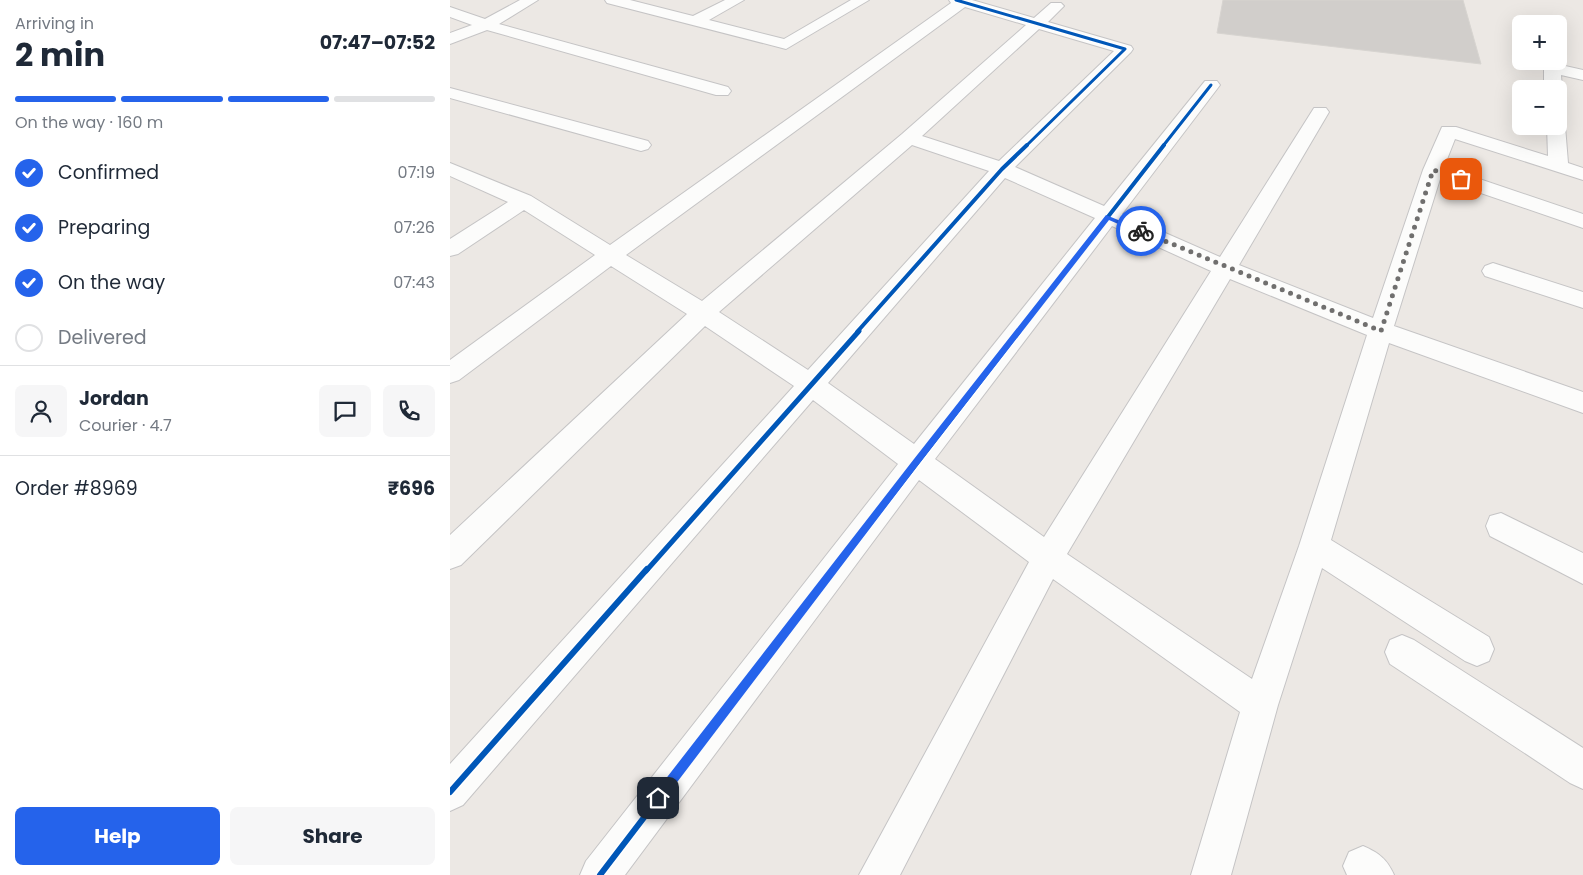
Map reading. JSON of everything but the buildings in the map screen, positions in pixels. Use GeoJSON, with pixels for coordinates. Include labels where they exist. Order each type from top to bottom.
{"type":"FeatureCollection","features":[{"type":"Feature","properties":{"kind":"street"},"geometry":{"type":"LineString","coordinates":[[450,39],[486,25],[531,0]]}},
{"type":"Feature","properties":{"kind":"street"},"geometry":{"type":"LineString","coordinates":[[612,0],[786,44],[862,0]]}},
{"type":"Feature","properties":{"kind":"street"},"geometry":{"type":"LineString","coordinates":[[697,20],[737,0]]}},
{"type":"Feature","properties":{"kind":"street"},"geometry":{"type":"LineString","coordinates":[[450,373],[959,1],[1125,49],[1002,169],[450,792]]}},
{"type":"Feature","properties":{"kind":"street"},"geometry":{"type":"LineString","coordinates":[[450,555],[703,313],[909,138],[1056,6]]}},
{"type":"Feature","properties":{"kind":"street"},"geometry":{"type":"LineString","coordinates":[[450,12],[486,25],[722,91]]}},
{"type":"Feature","properties":{"kind":"street"},"geometry":{"type":"LineString","coordinates":[[1553,80],[1552,68],[1583,75]]}},
{"type":"Feature","properties":{"kind":"street"},"geometry":{"type":"LineString","coordinates":[[600,875],[916,461],[1211,85]]}},
{"type":"Feature","properties":{"kind":"street"},"geometry":{"type":"LineString","coordinates":[[450,93],[641,145]]}},
{"type":"Feature","properties":{"kind":"street"},"geometry":{"type":"LineString","coordinates":[[879,875],[1048,558],[1320,112]]}},
{"type":"Feature","properties":{"kind":"street"},"geometry":{"type":"LineString","coordinates":[[1211,875],[1260,705],[1314,546],[1433,170],[1449,131],[1583,174]]}},
{"type":"Feature","properties":{"kind":"street"},"geometry":{"type":"LineString","coordinates":[[1556,135],[1558,165]]}},
{"type":"Feature","properties":{"kind":"street"},"geometry":{"type":"LineString","coordinates":[[909,138],[1002,169],[1225,268],[1381,331],[1583,403]]}},
{"type":"Feature","properties":{"kind":"street"},"geometry":{"type":"LineString","coordinates":[[450,169],[524,201],[612,254],[703,313],[810,384],[1048,558],[1260,705]]}},
{"type":"Feature","properties":{"kind":"street"},"geometry":{"type":"LineString","coordinates":[[1433,170],[1583,222]]}},
{"type":"Feature","properties":{"kind":"street"},"geometry":{"type":"LineString","coordinates":[[450,249],[524,201]]}},
{"type":"Feature","properties":{"kind":"street"},"geometry":{"type":"LineString","coordinates":[[1494,271],[1583,300]]}},
{"type":"Feature","properties":{"kind":"street"},"geometry":{"type":"LineString","coordinates":[[1501,526],[1583,569]]}},
{"type":"Feature","properties":{"kind":"street"},"geometry":{"type":"LineString","coordinates":[[1314,546],[1477,649]]}},
{"type":"Feature","properties":{"kind":"street"},"geometry":{"type":"LineString","coordinates":[[1402,652],[1583,770]]}},
{"type":"Feature","properties":{"kind":"cycle path"},"geometry":{"type":"LineString","coordinates":[[450,792],[1002,169],[1125,49],[956,0]]}},
{"type":"Feature","properties":{"kind":"cycle path"},"geometry":{"type":"LineString","coordinates":[[600,875],[917,461],[1211,85]]}},
{"type":"Feature","properties":{"kind":"way so far"},"geometry":{"type":"LineString","coordinates":[[1141,231],[1225,268],[1381,331],[1433,170],[1461,179]]}},
{"type":"Feature","properties":{"kind":"route"},"geometry":{"type":"LineString","coordinates":[[658,798],[916,461],[1108,217],[1141,231]]}}]}
